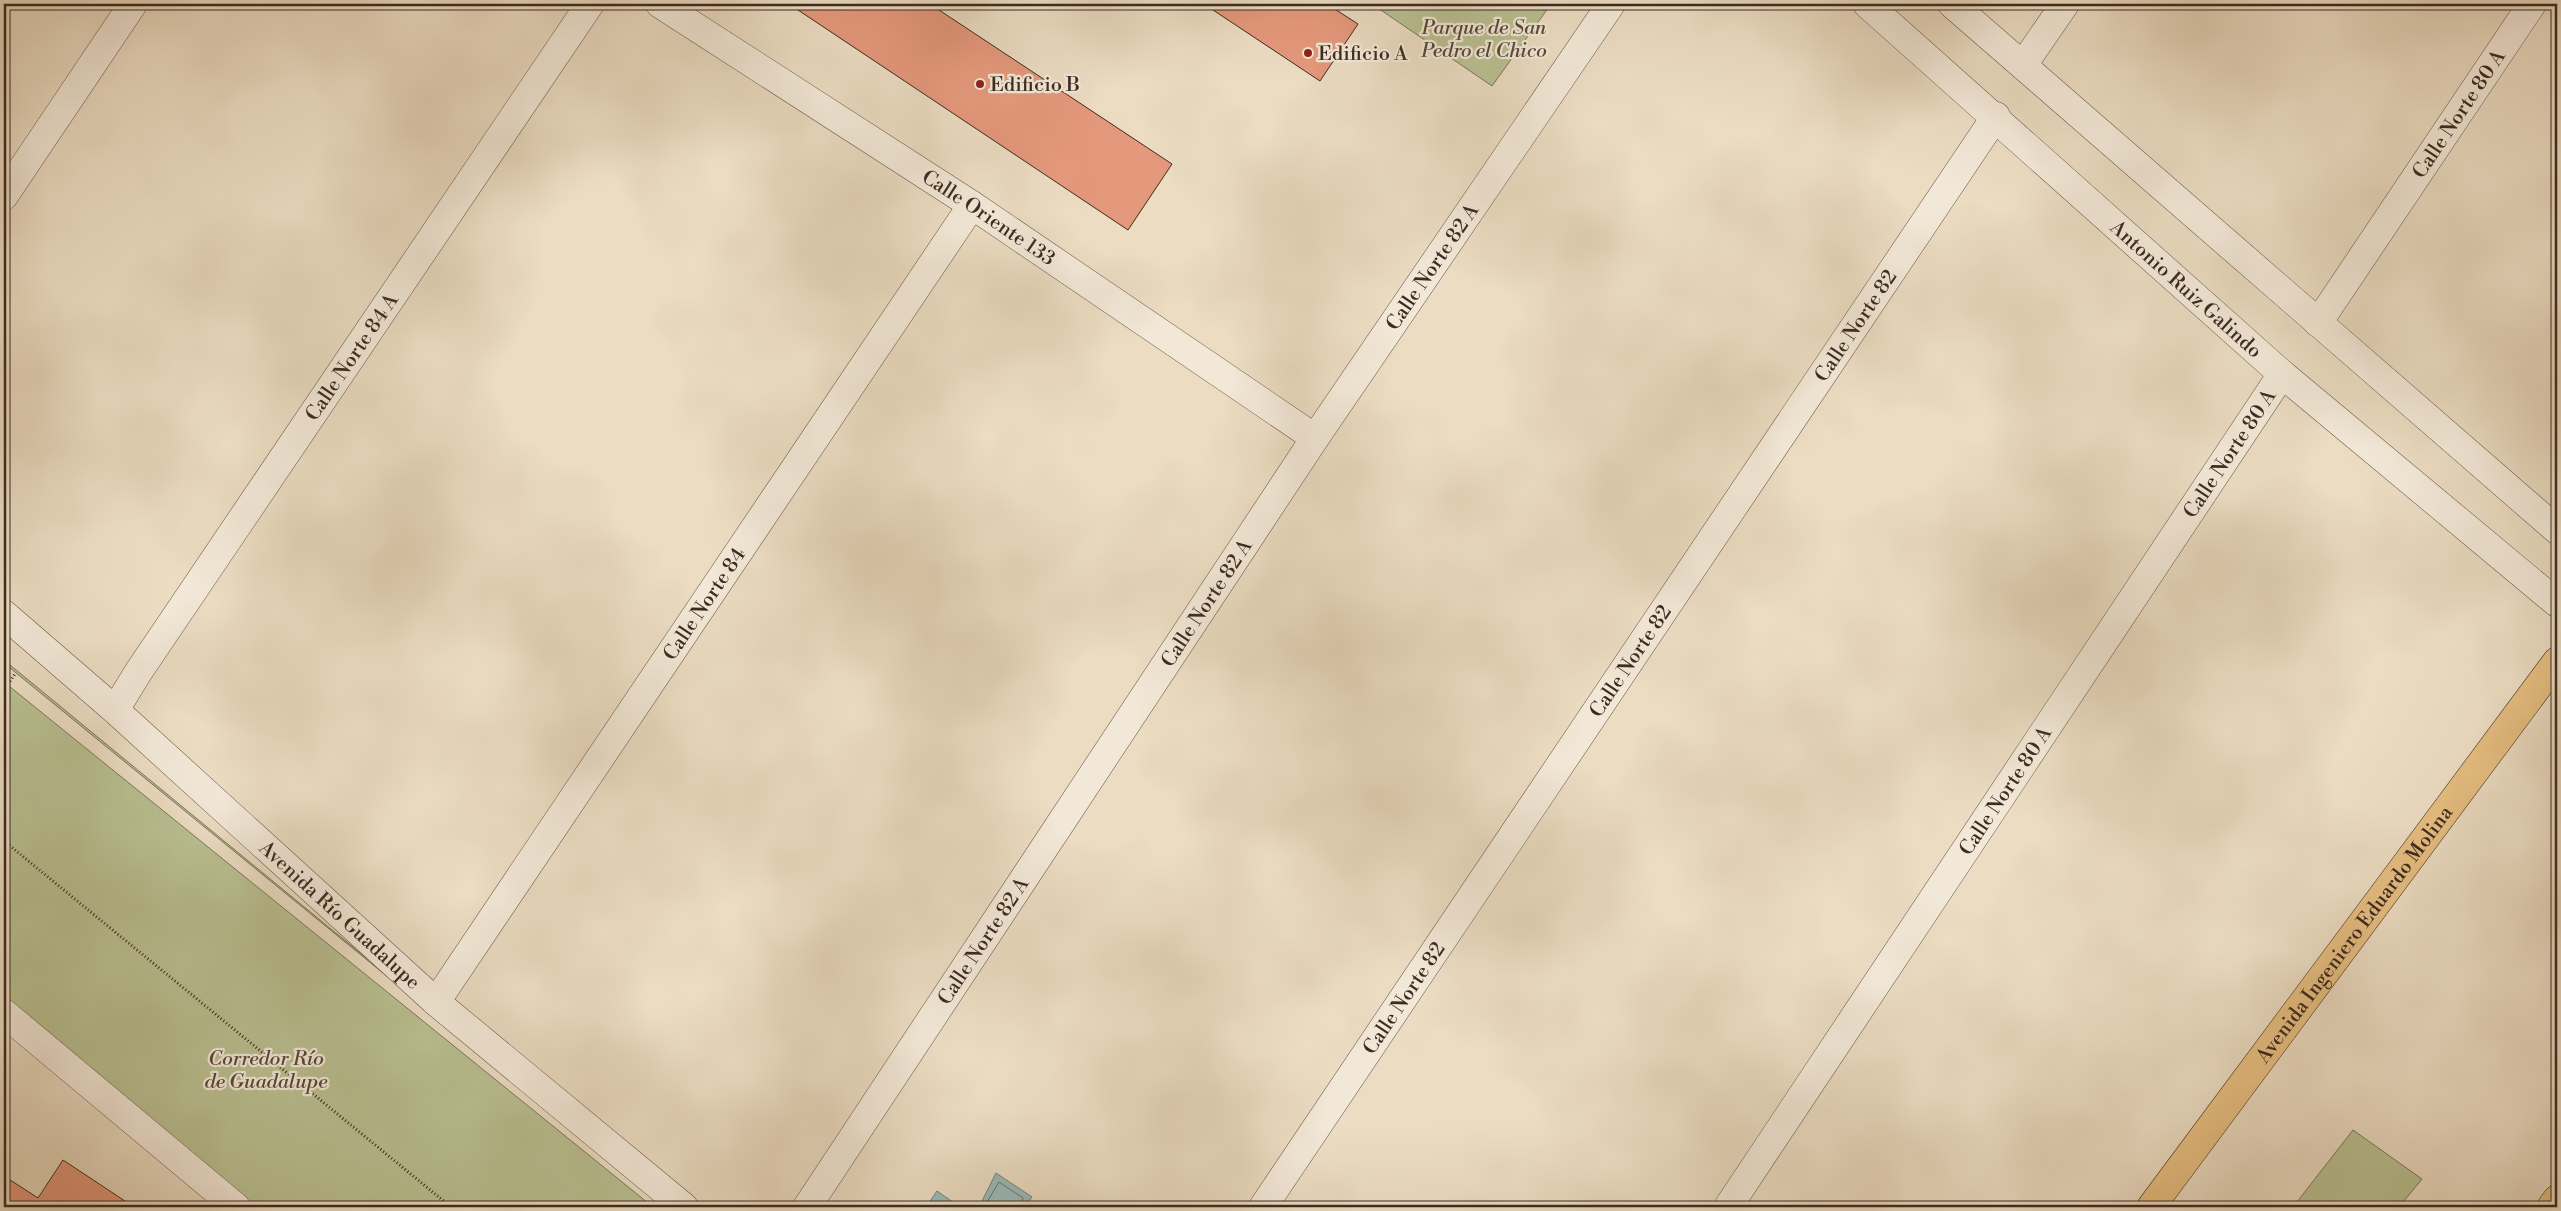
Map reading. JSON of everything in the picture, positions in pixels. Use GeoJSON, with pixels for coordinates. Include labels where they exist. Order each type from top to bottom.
{"type":"FeatureCollection","features":[{"type":"Feature","properties":{"kind":"main road","name":"Avenida Ingeniero Eduardo Molina"},"geometry":{"type":"LineString","coordinates":[[2151,1207],[2557,661]]}},
{"type":"Feature","properties":{"kind":"main road"},"geometry":{"type":"LineString","coordinates":[[2551,1207],[2557,1199]]}},
{"type":"Feature","properties":{"kind":"street"},"geometry":{"type":"LineString","coordinates":[[4,196],[133,4]]}},
{"type":"Feature","properties":{"kind":"street","name":"Calle Norte 84 A"},"geometry":{"type":"LineString","coordinates":[[115,710],[139,671],[590,4]]}},
{"type":"Feature","properties":{"kind":"street","name":"Calle Oriente 133"},"geometry":{"type":"LineString","coordinates":[[660,4],[972,205],[1315,438]]}},
{"type":"Feature","properties":{"kind":"street","name":"Calle Norte 82 A"},"geometry":{"type":"LineString","coordinates":[[807,1207],[1315,438],[1612,4]]}},
{"type":"Feature","properties":{"kind":"street","name":"Antonio Ruiz Galindo"},"geometry":{"type":"LineString","coordinates":[[1868,4],[1996,116],[2282,374],[2557,603]]}},
{"type":"Feature","properties":{"kind":"street"},"geometry":{"type":"LineString","coordinates":[[1952,4],[2557,530]]}},
{"type":"Feature","properties":{"kind":"street"},"geometry":{"type":"LineString","coordinates":[[2023,65],[2065,4]]}},
{"type":"Feature","properties":{"kind":"street","name":"Calle Norte 80 A"},"geometry":{"type":"LineString","coordinates":[[2318,323],[2532,4]]}},
{"type":"Feature","properties":{"kind":"street","name":"Calle Norte 82"},"geometry":{"type":"LineString","coordinates":[[1263,1207],[1996,116]]}},
{"type":"Feature","properties":{"kind":"street","name":"Calle Norte 84"},"geometry":{"type":"LineString","coordinates":[[436,1002],[972,205]]}},
{"type":"Feature","properties":{"kind":"street","name":"Calle Norte 80 A"},"geometry":{"type":"LineString","coordinates":[[1728,1207],[2282,374]]}},
{"type":"Feature","properties":{"kind":"street","name":"Avenida Río Guadalupe"},"geometry":{"type":"LineString","coordinates":[[4,614],[115,710],[436,1002],[684,1207]]}},
{"type":"Feature","properties":{"kind":"street"},"geometry":{"type":"LineString","coordinates":[[4,1013],[236,1207]]}},
{"type":"Feature","properties":{"kind":"path"},"geometry":{"type":"LineString","coordinates":[[4,841],[450,1207]]}},
{"type":"Feature","properties":{"kind":"green space","name":"Parque de San Pedro el Chico"},"geometry":{"type":"Polygon","coordinates":[[[1372,4],[1551,4],[1492,86],[1372,4]]]}},
{"type":"Feature","properties":{"kind":"green space"},"geometry":{"type":"Polygon","coordinates":[[[4,660],[669,1207],[4,663],[4,660]]]}},
{"type":"Feature","properties":{"kind":"green space","name":"Corredor Río de Guadalupe"},"geometry":{"type":"Polygon","coordinates":[[[4,682],[653,1207],[218,1207],[4,1031],[4,682]]]}},
{"type":"Feature","properties":{"kind":"green space"},"geometry":{"type":"Polygon","coordinates":[[[2353,1130],[2422,1179],[2399,1207],[2293,1207],[2353,1130]]]}},
{"type":"Feature","properties":{"kind":"water"},"geometry":{"type":"Polygon","coordinates":[[[996,1173],[1032,1197],[1025,1207],[979,1207],[996,1173]]]}},
{"type":"Feature","properties":{"kind":"water"},"geometry":{"type":"Polygon","coordinates":[[[937,1191],[960,1207],[926,1207],[937,1191]]]}},
{"type":"Feature","properties":{"kind":"building","name":"Edificio B"},"geometry":{"type":"Polygon","coordinates":[[[789,4],[930,4],[1172,164],[1128,230],[789,4]]]}},
{"type":"Feature","properties":{"kind":"building","name":"Edificio A"},"geometry":{"type":"Polygon","coordinates":[[[1204,4],[1327,4],[1358,24],[1320,81],[1204,4]]]}},
{"type":"Feature","properties":{"kind":"building"},"geometry":{"type":"Polygon","coordinates":[[[63,1160],[134,1207],[4,1207],[4,1176],[38,1198],[63,1160]]]}},
{"type":"Feature","properties":{"kind":"place","name":"Edificio A"},"geometry":{"type":"Point","coordinates":[1308,53]}},
{"type":"Feature","properties":{"kind":"place","name":"Edificio B"},"geometry":{"type":"Point","coordinates":[980,84]}}]}
